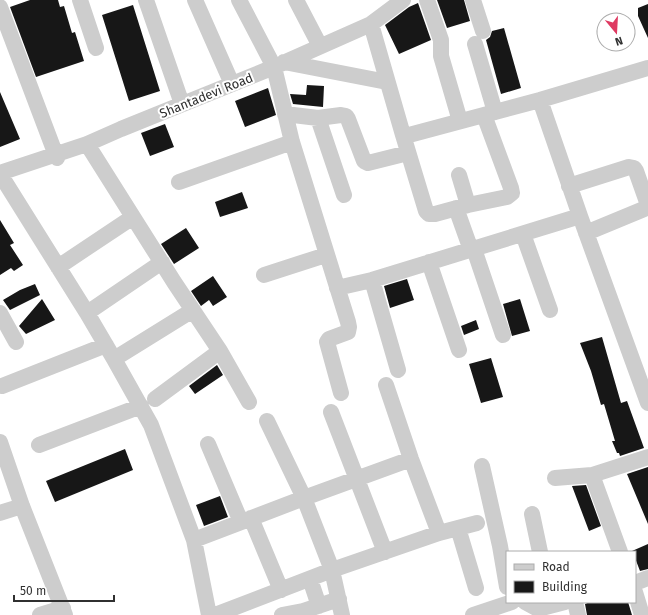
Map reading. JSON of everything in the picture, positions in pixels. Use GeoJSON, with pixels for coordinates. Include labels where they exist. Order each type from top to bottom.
{"type":"FeatureCollection","features":[{"type":"Feature","properties":{"kind":"street"},"geometry":{"type":"LineString","coordinates":[[80,0],[96,48]]}},
{"type":"Feature","properties":{"kind":"street"},"geometry":{"type":"LineString","coordinates":[[146,0],[182,104]]}},
{"type":"Feature","properties":{"kind":"street"},"geometry":{"type":"LineString","coordinates":[[195,0],[232,84]]}},
{"type":"Feature","properties":{"kind":"street"},"geometry":{"type":"LineString","coordinates":[[239,0],[279,65],[285,114],[292,142],[349,327],[348,332],[329,339],[326,342],[341,393]]}},
{"type":"Feature","properties":{"kind":"street"},"geometry":{"type":"LineString","coordinates":[[296,0],[320,46]]}},
{"type":"Feature","properties":{"kind":"street"},"geometry":{"type":"LineString","coordinates":[[427,0],[441,40],[441,56],[460,121]]}},
{"type":"Feature","properties":{"kind":"street"},"geometry":{"type":"LineString","coordinates":[[371,24],[402,135],[426,211],[429,214],[435,214],[507,197],[512,193],[490,113],[473,0]]}},
{"type":"Feature","properties":{"kind":"street","name":"Shantadevi Road"},"geometry":{"type":"LineString","coordinates":[[0,173],[57,156],[88,144],[279,65],[371,24],[395,2]]}},
{"type":"Feature","properties":{"kind":"street"},"geometry":{"type":"LineString","coordinates":[[0,7],[57,156]]}},
{"type":"Feature","properties":{"kind":"street"},"geometry":{"type":"LineString","coordinates":[[279,65],[387,82]]}},
{"type":"Feature","properties":{"kind":"street"},"geometry":{"type":"LineString","coordinates":[[402,135],[409,135],[540,100],[648,68]]}},
{"type":"Feature","properties":{"kind":"street"},"geometry":{"type":"LineString","coordinates":[[540,100],[569,186],[648,403]]}},
{"type":"Feature","properties":{"kind":"street"},"geometry":{"type":"LineString","coordinates":[[285,114],[318,118],[341,115],[346,116],[364,161],[368,164],[408,153]]}},
{"type":"Feature","properties":{"kind":"street"},"geometry":{"type":"LineString","coordinates":[[318,118],[344,195]]}},
{"type":"Feature","properties":{"kind":"street"},"geometry":{"type":"LineString","coordinates":[[179,182],[292,142]]}},
{"type":"Feature","properties":{"kind":"street"},"geometry":{"type":"LineString","coordinates":[[88,144],[133,217],[220,351],[249,402]]}},
{"type":"Feature","properties":{"kind":"street"},"geometry":{"type":"LineString","coordinates":[[569,186],[629,167],[634,168],[636,171],[647,206],[644,209],[586,233]]}},
{"type":"Feature","properties":{"kind":"street"},"geometry":{"type":"LineString","coordinates":[[0,173],[87,312],[114,359],[148,402],[154,432],[194,540],[208,614],[281,590],[332,570],[439,533],[477,523]]}},
{"type":"Feature","properties":{"kind":"street"},"geometry":{"type":"LineString","coordinates":[[459,175],[462,207],[472,249],[503,334]]}},
{"type":"Feature","properties":{"kind":"street"},"geometry":{"type":"LineString","coordinates":[[337,288],[372,280],[580,216]]}},
{"type":"Feature","properties":{"kind":"street"},"geometry":{"type":"LineString","coordinates":[[58,267],[133,217]]}},
{"type":"Feature","properties":{"kind":"street"},"geometry":{"type":"LineString","coordinates":[[523,234],[550,310]]}},
{"type":"Feature","properties":{"kind":"street"},"geometry":{"type":"LineString","coordinates":[[264,275],[326,255]]}},
{"type":"Feature","properties":{"kind":"street"},"geometry":{"type":"LineString","coordinates":[[87,312],[162,262]]}},
{"type":"Feature","properties":{"kind":"street"},"geometry":{"type":"LineString","coordinates":[[429,262],[458,350]]}},
{"type":"Feature","properties":{"kind":"street"},"geometry":{"type":"LineString","coordinates":[[372,280],[398,370]]}},
{"type":"Feature","properties":{"kind":"street"},"geometry":{"type":"LineString","coordinates":[[114,359],[193,310]]}},
{"type":"Feature","properties":{"kind":"street"},"geometry":{"type":"LineString","coordinates":[[0,313],[16,342]]}},
{"type":"Feature","properties":{"kind":"street"},"geometry":{"type":"LineString","coordinates":[[2,386],[106,345]]}},
{"type":"Feature","properties":{"kind":"street"},"geometry":{"type":"LineString","coordinates":[[40,445],[148,402],[220,351]]}},
{"type":"Feature","properties":{"kind":"street"},"geometry":{"type":"LineString","coordinates":[[386,385],[411,459],[439,533]]}},
{"type":"Feature","properties":{"kind":"street"},"geometry":{"type":"LineString","coordinates":[[331,412],[385,552]]}},
{"type":"Feature","properties":{"kind":"street"},"geometry":{"type":"LineString","coordinates":[[267,421],[304,498],[332,570],[342,615]]}},
{"type":"Feature","properties":{"kind":"street"},"geometry":{"type":"LineString","coordinates":[[0,442],[22,506],[64,612],[40,615]]}},
{"type":"Feature","properties":{"kind":"street"},"geometry":{"type":"LineString","coordinates":[[208,444],[281,590]]}},
{"type":"Feature","properties":{"kind":"street"},"geometry":{"type":"LineString","coordinates":[[555,478],[592,475],[648,457]]}},
{"type":"Feature","properties":{"kind":"street"},"geometry":{"type":"LineString","coordinates":[[194,540],[411,459]]}},
{"type":"Feature","properties":{"kind":"street"},"geometry":{"type":"LineString","coordinates":[[482,466],[506,580]]}},
{"type":"Feature","properties":{"kind":"street"},"geometry":{"type":"LineString","coordinates":[[592,475],[620,551]]}},
{"type":"Feature","properties":{"kind":"street"},"geometry":{"type":"LineString","coordinates":[[0,513],[22,506]]}},
{"type":"Feature","properties":{"kind":"street"},"geometry":{"type":"LineString","coordinates":[[532,514],[540,551]]}},
{"type":"Feature","properties":{"kind":"street"},"geometry":{"type":"LineString","coordinates":[[458,528],[476,588]]}},
{"type":"Feature","properties":{"kind":"street"},"geometry":{"type":"LineString","coordinates":[[636,583],[648,578]]}},
{"type":"Feature","properties":{"kind":"street"},"geometry":{"type":"LineString","coordinates":[[310,579],[319,606]]}},
{"type":"Feature","properties":{"kind":"street"},"geometry":{"type":"LineString","coordinates":[[636,595],[642,615]]}},
{"type":"Feature","properties":{"kind":"street"},"geometry":{"type":"LineString","coordinates":[[282,615],[303,611],[339,599]]}},
{"type":"Feature","properties":{"kind":"street"},"geometry":{"type":"LineString","coordinates":[[473,615],[524,605],[551,603]]}},
{"type":"Feature","properties":{"kind":"street"},"geometry":{"type":"LineString","coordinates":[[575,603],[578,615]]}},
{"type":"Feature","properties":{"kind":"building"},"geometry":{"type":"Polygon","coordinates":[[[30,0],[58,0],[60,7],[64,6],[72,33],[75,32],[84,61],[36,77],[10,7],[30,0]]]}},
{"type":"Feature","properties":{"kind":"building"},"geometry":{"type":"Polygon","coordinates":[[[437,0],[464,0],[470,21],[447,28],[437,0]]]}},
{"type":"Feature","properties":{"kind":"building"},"geometry":{"type":"Polygon","coordinates":[[[418,3],[431,40],[399,54],[385,25],[409,7],[418,3]]]}},
{"type":"Feature","properties":{"kind":"building"},"geometry":{"type":"Polygon","coordinates":[[[648,4],[648,38],[638,16],[638,8],[648,4]]]}},
{"type":"Feature","properties":{"kind":"building"},"geometry":{"type":"Polygon","coordinates":[[[133,5],[160,91],[129,101],[102,15],[133,5]]]}},
{"type":"Feature","properties":{"kind":"building"},"geometry":{"type":"Polygon","coordinates":[[[504,28],[521,88],[501,94],[486,40],[490,37],[492,31],[504,28]]]}},
{"type":"Feature","properties":{"kind":"building"},"geometry":{"type":"Polygon","coordinates":[[[307,85],[324,86],[323,107],[293,104],[290,94],[306,95],[307,85]]]}},
{"type":"Feature","properties":{"kind":"building"},"geometry":{"type":"Polygon","coordinates":[[[268,88],[276,115],[245,127],[235,101],[268,88]]]}},
{"type":"Feature","properties":{"kind":"building"},"geometry":{"type":"Polygon","coordinates":[[[0,92],[20,139],[0,147],[0,92]]]}},
{"type":"Feature","properties":{"kind":"building"},"geometry":{"type":"Polygon","coordinates":[[[165,124],[174,147],[150,156],[141,133],[165,124]]]}},
{"type":"Feature","properties":{"kind":"building"},"geometry":{"type":"Polygon","coordinates":[[[242,192],[248,208],[220,217],[215,202],[242,192]]]}},
{"type":"Feature","properties":{"kind":"building"},"geometry":{"type":"Polygon","coordinates":[[[0,220],[14,243],[10,245],[23,265],[14,271],[11,268],[0,275],[0,220]]]}},
{"type":"Feature","properties":{"kind":"building"},"geometry":{"type":"Polygon","coordinates":[[[186,228],[199,248],[174,264],[161,244],[186,228]]]}},
{"type":"Feature","properties":{"kind":"building"},"geometry":{"type":"Polygon","coordinates":[[[213,276],[227,297],[213,306],[209,300],[201,306],[191,291],[213,276]]]}},
{"type":"Feature","properties":{"kind":"building"},"geometry":{"type":"Polygon","coordinates":[[[407,279],[414,300],[390,308],[384,286],[407,279]]]}},
{"type":"Feature","properties":{"kind":"building"},"geometry":{"type":"Polygon","coordinates":[[[35,284],[40,295],[10,310],[3,300],[20,290],[35,284]]]}},
{"type":"Feature","properties":{"kind":"building"},"geometry":{"type":"Polygon","coordinates":[[[42,299],[55,320],[26,334],[19,326],[42,299]]]}},
{"type":"Feature","properties":{"kind":"building"},"geometry":{"type":"Polygon","coordinates":[[[520,299],[530,331],[512,336],[503,304],[520,299]]]}},
{"type":"Feature","properties":{"kind":"building"},"geometry":{"type":"Polygon","coordinates":[[[476,320],[479,329],[464,335],[461,326],[476,320]]]}},
{"type":"Feature","properties":{"kind":"building"},"geometry":{"type":"Polygon","coordinates":[[[602,337],[621,403],[627,401],[644,448],[620,456],[619,453],[617,453],[612,441],[615,441],[604,404],[601,405],[591,371],[580,343],[602,337]]]}},
{"type":"Feature","properties":{"kind":"building"},"geometry":{"type":"Polygon","coordinates":[[[491,358],[503,397],[481,403],[469,364],[491,358]]]}},
{"type":"Feature","properties":{"kind":"building"},"geometry":{"type":"Polygon","coordinates":[[[217,365],[223,375],[195,394],[189,386],[217,365]]]}},
{"type":"Feature","properties":{"kind":"building"},"geometry":{"type":"Polygon","coordinates":[[[125,449],[133,470],[55,502],[46,481],[125,449]]]}},
{"type":"Feature","properties":{"kind":"building"},"geometry":{"type":"Polygon","coordinates":[[[648,467],[648,524],[627,474],[648,467]]]}},
{"type":"Feature","properties":{"kind":"building"},"geometry":{"type":"Polygon","coordinates":[[[586,485],[601,526],[589,531],[572,486],[586,485]]]}},
{"type":"Feature","properties":{"kind":"building"},"geometry":{"type":"Polygon","coordinates":[[[220,496],[228,517],[204,526],[196,505],[220,496]]]}},
{"type":"Feature","properties":{"kind":"building"},"geometry":{"type":"Polygon","coordinates":[[[648,544],[648,569],[640,571],[636,561],[636,551],[632,551],[648,544]]]}},
{"type":"Feature","properties":{"kind":"building"},"geometry":{"type":"Polygon","coordinates":[[[628,603],[632,615],[587,615],[585,604],[628,603]]]}}]}
